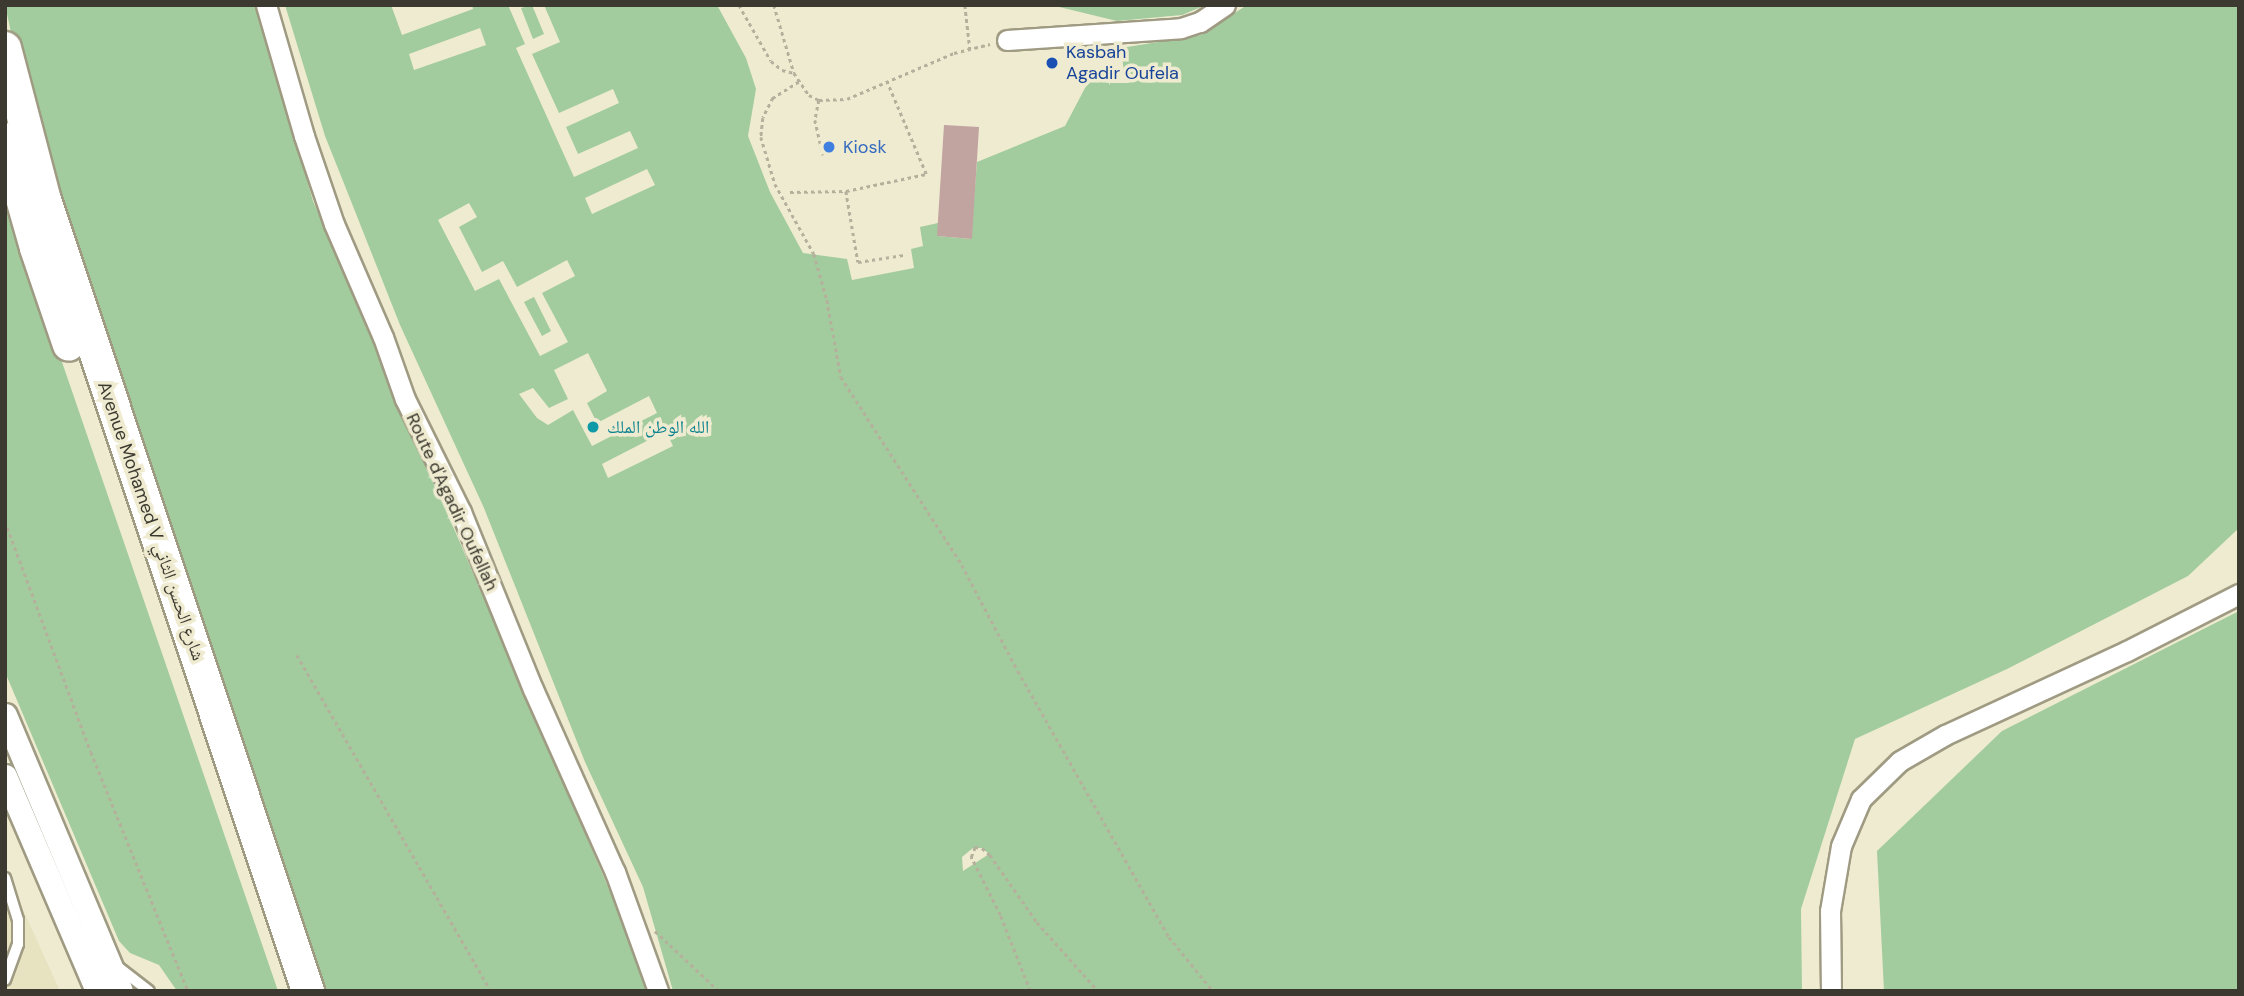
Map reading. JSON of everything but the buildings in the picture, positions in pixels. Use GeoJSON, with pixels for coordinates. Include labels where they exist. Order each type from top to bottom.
{"type":"FeatureCollection","features":[{"type":"Feature","properties":{"kind":"highway","name":"Avenue Mohamed V شارع الحسن الثاني"},"geometry":{"type":"LineString","coordinates":[[5,48],[45,200],[308,991]]}},
{"type":"Feature","properties":{"kind":"highway","name":"Avenue Mohamed V شارع الحسن الثاني"},"geometry":{"type":"LineString","coordinates":[[5,139],[53,299],[290,991]]}},
{"type":"Feature","properties":{"kind":"street","name":"Route d'Agadir Oufellah"},"geometry":{"type":"LineString","coordinates":[[266,5],[300,125],[334,224],[378,327],[405,400],[461,512],[533,690],[631,911],[658,991]]}},
{"type":"Feature","properties":{"kind":"street"},"geometry":{"type":"LineString","coordinates":[[1007,40],[1181,28],[1200,22],[1226,5]]}},
{"type":"Feature","properties":{"kind":"street"},"geometry":{"type":"LineString","coordinates":[[1831,991],[1830,911],[1841,846],[1861,799],[1900,761],[1945,735],[2127,651],[2239,594]]}},
{"type":"Feature","properties":{"kind":"street"},"geometry":{"type":"LineString","coordinates":[[5,715],[121,991]]}},
{"type":"Feature","properties":{"kind":"street"},"geometry":{"type":"LineString","coordinates":[[5,776],[97,991]]}},
{"type":"Feature","properties":{"kind":"lane"},"geometry":{"type":"LineString","coordinates":[[5,878],[18,920],[18,944],[5,980]]}},
{"type":"Feature","properties":{"kind":"lane"},"geometry":{"type":"LineString","coordinates":[[108,960],[149,991]]}},
{"type":"Feature","properties":{"kind":"path"},"geometry":{"type":"LineString","coordinates":[[740,5],[771,61],[782,70],[794,74]]}},
{"type":"Feature","properties":{"kind":"path"},"geometry":{"type":"LineString","coordinates":[[774,5],[794,74],[809,96],[818,100],[847,99],[970,49],[1007,40]]}},
{"type":"Feature","properties":{"kind":"path"},"geometry":{"type":"LineString","coordinates":[[965,5],[970,49]]}},
{"type":"Feature","properties":{"kind":"path"},"geometry":{"type":"LineString","coordinates":[[799,82],[773,99],[763,118],[761,137],[775,184],[814,254],[827,300],[841,377],[962,565],[1018,671],[1170,937],[1213,991]]}},
{"type":"Feature","properties":{"kind":"path"},"geometry":{"type":"LineString","coordinates":[[790,192],[846,191],[926,174],[887,82]]}},
{"type":"Feature","properties":{"kind":"path"},"geometry":{"type":"LineString","coordinates":[[818,100],[815,120],[823,155]]}},
{"type":"Feature","properties":{"kind":"path"},"geometry":{"type":"LineString","coordinates":[[846,191],[858,262],[904,255]]}},
{"type":"Feature","properties":{"kind":"path"},"geometry":{"type":"LineString","coordinates":[[5,521],[91,752],[187,991]]}},
{"type":"Feature","properties":{"kind":"path"},"geometry":{"type":"LineString","coordinates":[[297,655],[491,991]]}},
{"type":"Feature","properties":{"kind":"path"},"geometry":{"type":"LineString","coordinates":[[1030,991],[1000,915],[971,857],[975,847],[982,848],[990,855],[1037,922],[1098,991]]}},
{"type":"Feature","properties":{"kind":"path"},"geometry":{"type":"LineString","coordinates":[[631,911],[670,942],[719,991]]}},
{"type":"Feature","properties":{"kind":"shaded area"},"geometry":{"type":"Polygon","coordinates":[[[5,870],[60,991],[5,991],[5,870]]]}},
{"type":"Feature","properties":{"kind":"green space"},"geometry":{"type":"Polygon","coordinates":[[[5,5],[257,5],[313,201],[618,910],[647,991],[316,991],[33,132],[5,5]]]}},
{"type":"Feature","properties":{"kind":"green space"},"geometry":{"type":"Polygon","coordinates":[[[285,5],[391,5],[402,35],[473,9],[472,5],[508,5],[525,44],[516,48],[574,177],[638,148],[630,131],[578,154],[566,127],[619,103],[613,89],[559,113],[532,54],[560,42],[544,5],[717,5],[746,58],[756,89],[748,136],[770,192],[803,253],[847,259],[852,280],[914,268],[911,249],[923,246],[920,227],[938,223],[938,236],[971,239],[977,162],[1065,126],[1085,88],[1099,70],[1108,66],[1111,83],[1129,83],[1128,73],[1124,73],[1121,48],[1201,35],[1247,5],[2239,5],[2239,528],[2188,576],[2007,669],[1855,739],[1801,909],[1802,991],[673,991],[643,887],[585,762],[484,508],[400,325],[325,136],[285,5]],[[480,28],[409,54],[414,70],[486,45],[480,28]],[[647,169],[585,198],[592,214],[655,185],[647,169]],[[469,203],[438,220],[475,291],[499,279],[540,356],[568,342],[542,293],[575,276],[567,260],[517,287],[503,261],[482,272],[459,227],[477,217],[469,203]],[[588,353],[554,370],[568,399],[549,408],[533,388],[519,394],[537,418],[548,425],[573,410],[592,446],[657,413],[649,396],[597,423],[587,403],[607,391],[588,353]],[[666,431],[602,464],[608,478],[673,446],[666,431]],[[973,848],[962,857],[963,871],[989,854],[982,848],[973,848]]]}},
{"type":"Feature","properties":{"kind":"green space"},"geometry":{"type":"Polygon","coordinates":[[[532,5],[544,34],[533,39],[521,8],[532,5]]]}},
{"type":"Feature","properties":{"kind":"green space"},"geometry":{"type":"Polygon","coordinates":[[[1051,5],[1206,5],[1182,15],[1117,21],[1051,5]]]}},
{"type":"Feature","properties":{"kind":"green space"},"geometry":{"type":"Polygon","coordinates":[[[5,196],[278,991],[177,991],[159,965],[130,953],[119,941],[5,672],[5,196]]]}},
{"type":"Feature","properties":{"kind":"green space"},"geometry":{"type":"Polygon","coordinates":[[[534,297],[551,331],[542,336],[524,302],[534,297]]]}},
{"type":"Feature","properties":{"kind":"green space"},"geometry":{"type":"Polygon","coordinates":[[[2239,611],[2239,991],[1884,991],[1877,851],[2002,731],[2239,611]]]}},
{"type":"Feature","properties":{"kind":"place","name":"Kasbah Agadir Oufela"},"geometry":{"type":"Point","coordinates":[1052,63]}},
{"type":"Feature","properties":{"kind":"place","name":"Kiosk"},"geometry":{"type":"Point","coordinates":[829,147]}},
{"type":"Feature","properties":{"kind":"place","name":"الله الوطن الملك"},"geometry":{"type":"Point","coordinates":[593,427]}}]}
